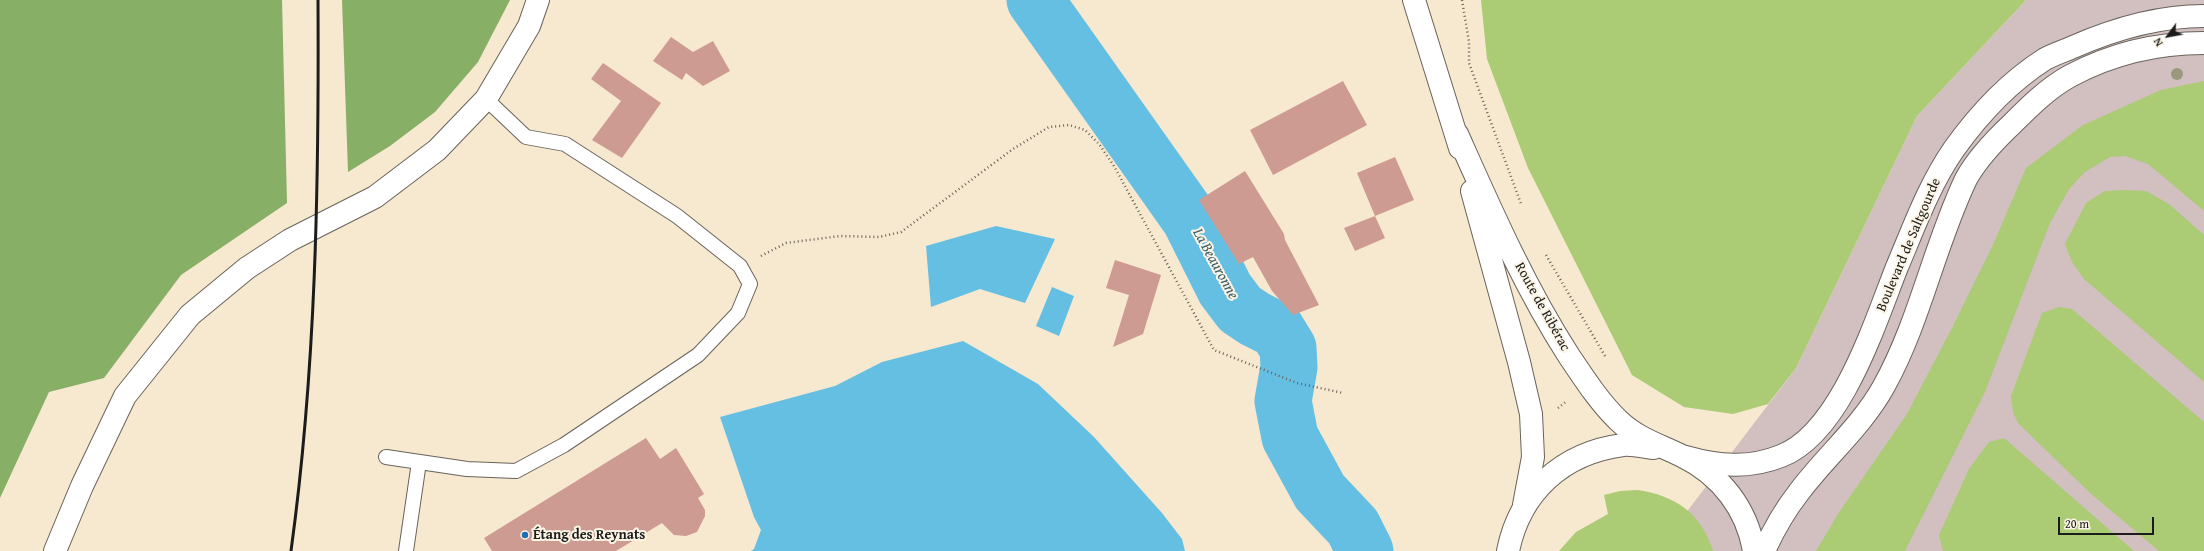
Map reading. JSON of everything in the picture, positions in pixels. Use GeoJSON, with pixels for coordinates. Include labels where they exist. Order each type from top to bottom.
{"type":"FeatureCollection","features":[{"type":"Feature","properties":{"kind":"main road"},"geometry":{"type":"LineString","coordinates":[[55,551],[82,486],[125,396],[190,315],[247,268],[290,240],[375,197],[437,150],[486,98],[529,26],[538,0]]}},
{"type":"Feature","properties":{"kind":"main road","name":"Route de Ribérac"},"geometry":{"type":"LineString","coordinates":[[1414,0],[1457,134],[1519,362],[1531,414],[1533,457],[1524,505],[1512,531],[1508,551]]}},
{"type":"Feature","properties":{"kind":"main road","name":"Boulevard de Saltgourde"},"geometry":{"type":"LineString","coordinates":[[1673,453],[1708,463],[1739,466],[1783,456],[1803,443],[1816,430],[1842,394],[1867,344],[1928,195],[1954,150],[1979,116],[2007,88],[2046,59],[2106,34],[2154,20],[2204,16]]}},
{"type":"Feature","properties":{"kind":"main road","name":"Boulevard de Saltgourde"},"geometry":{"type":"LineString","coordinates":[[1764,551],[1799,492],[1856,426],[1884,387],[1903,344],[1967,178],[1993,143],[2035,102],[2068,77],[2082,70],[2134,51],[2173,43],[2204,43]]}},
{"type":"Feature","properties":{"kind":"main road","name":"Route de Ribérac"},"geometry":{"type":"LineString","coordinates":[[1457,134],[1506,241],[1554,332],[1588,385],[1619,421],[1639,437],[1673,453],[1712,475],[1736,501],[1751,533],[1754,551]]}},
{"type":"Feature","properties":{"kind":"main road","name":"Route de Ribérac"},"geometry":{"type":"LineString","coordinates":[[1524,505],[1550,474],[1585,454],[1624,445],[1673,453]]}},
{"type":"Feature","properties":{"kind":"lane"},"geometry":{"type":"LineString","coordinates":[[386,457],[467,469],[516,471],[564,445],[698,355],[738,313],[750,284],[740,266],[677,216],[565,144],[526,137],[486,98]]}},
{"type":"Feature","properties":{"kind":"lane"},"geometry":{"type":"LineString","coordinates":[[406,551],[419,462]]}},
{"type":"Feature","properties":{"kind":"path"},"geometry":{"type":"LineString","coordinates":[[1462,0],[1469,42],[1470,63],[1522,206]]}},
{"type":"Feature","properties":{"kind":"path"},"geometry":{"type":"LineString","coordinates":[[740,266],[786,243],[840,236],[879,237],[901,232],[1013,149],[1049,127],[1069,125],[1085,130],[1099,144],[1114,166],[1214,350],[1276,376],[1297,383],[1343,393]]}},
{"type":"Feature","properties":{"kind":"path"},"geometry":{"type":"LineString","coordinates":[[1542,248],[1572,302],[1608,361]]}},
{"type":"Feature","properties":{"kind":"shaded area"},"geometry":{"type":"Polygon","coordinates":[[[2026,0],[2204,0],[2204,551],[1657,551],[1796,368],[1917,116],[2026,0]]]}},
{"type":"Feature","properties":{"kind":"green space"},"geometry":{"type":"Polygon","coordinates":[[[0,0],[282,0],[287,203],[181,275],[104,378],[49,392],[0,498],[0,0]]]}},
{"type":"Feature","properties":{"kind":"green space"},"geometry":{"type":"Polygon","coordinates":[[[342,0],[510,0],[478,62],[435,112],[390,146],[348,172],[342,0]]]}},
{"type":"Feature","properties":{"kind":"green space"},"geometry":{"type":"Polygon","coordinates":[[[1481,0],[2026,0],[1917,116],[1796,368],[1768,404],[1733,414],[1684,407],[1632,375],[1528,168],[1487,59],[1481,0]]]}},
{"type":"Feature","properties":{"kind":"green space"},"geometry":{"type":"Polygon","coordinates":[[[2204,81],[2204,211],[2148,164],[2125,156],[2110,157],[2085,172],[2069,189],[2050,223],[1985,392],[1905,551],[1816,551],[1838,514],[1907,414],[1992,247],[2026,168],[2083,125],[2161,90],[2204,81]]]}},
{"type":"Feature","properties":{"kind":"green space"},"geometry":{"type":"Polygon","coordinates":[[[2105,191],[2146,191],[2169,204],[2204,235],[2204,382],[2084,279],[2072,262],[2065,244],[2086,203],[2105,191]]]}},
{"type":"Feature","properties":{"kind":"green space"},"geometry":{"type":"Polygon","coordinates":[[[2059,307],[2072,309],[2204,422],[2204,551],[2159,551],[2090,493],[2018,423],[2013,412],[2011,396],[2042,313],[2059,307]]]}},
{"type":"Feature","properties":{"kind":"green space"},"geometry":{"type":"Polygon","coordinates":[[[2004,438],[2134,551],[1943,551],[1939,535],[1969,469],[1989,442],[2004,438]]]}},
{"type":"Feature","properties":{"kind":"green space"},"geometry":{"type":"Polygon","coordinates":[[[1638,490],[1664,497],[1685,508],[1702,526],[1713,551],[1559,551],[1576,532],[1608,514],[1604,495],[1620,491],[1638,490]]]}},
{"type":"Feature","properties":{"kind":"water"},"geometry":{"type":"Polygon","coordinates":[[[996,226],[1055,239],[1025,303],[980,289],[931,307],[926,246],[996,226]]]}},
{"type":"Feature","properties":{"kind":"water"},"geometry":{"type":"Polygon","coordinates":[[[1052,287],[1074,296],[1059,336],[1036,326],[1052,287]]]}},
{"type":"Feature","properties":{"kind":"water"},"geometry":{"type":"Polygon","coordinates":[[[963,341],[1038,384],[1094,437],[1162,513],[1182,539],[1185,551],[751,551],[754,549],[761,530],[754,517],[720,417],[835,386],[882,362],[963,341]]]}},
{"type":"Feature","properties":{"kind":"building"},"geometry":{"type":"Polygon","coordinates":[[[671,37],[693,52],[713,41],[730,71],[703,86],[686,73],[682,80],[653,61],[671,37]]]}},
{"type":"Feature","properties":{"kind":"building"},"geometry":{"type":"Polygon","coordinates":[[[603,63],[661,103],[622,158],[592,140],[621,101],[591,79],[603,63]]]}},
{"type":"Feature","properties":{"kind":"building"},"geometry":{"type":"Polygon","coordinates":[[[1343,81],[1367,125],[1273,175],[1250,130],[1343,81]]]}},
{"type":"Feature","properties":{"kind":"building"},"geometry":{"type":"Polygon","coordinates":[[[1395,157],[1414,200],[1375,216],[1357,173],[1395,157]]]}},
{"type":"Feature","properties":{"kind":"building"},"geometry":{"type":"Polygon","coordinates":[[[1245,171],[1284,234],[1285,240],[1319,305],[1293,315],[1272,291],[1253,257],[1239,264],[1199,200],[1245,171]]]}},
{"type":"Feature","properties":{"kind":"building"},"geometry":{"type":"Polygon","coordinates":[[[1375,216],[1385,238],[1355,251],[1344,228],[1375,216]]]}},
{"type":"Feature","properties":{"kind":"building"},"geometry":{"type":"Polygon","coordinates":[[[1115,260],[1161,275],[1143,334],[1113,347],[1129,295],[1106,288],[1115,260]]]}},
{"type":"Feature","properties":{"kind":"building"},"geometry":{"type":"Polygon","coordinates":[[[646,438],[660,459],[676,448],[704,494],[698,498],[705,510],[705,516],[697,532],[686,536],[674,535],[662,523],[616,551],[492,551],[484,538],[646,438]]]}},
{"type":"Feature","properties":{"kind":"waterway","name":"La Beauronne"},"geometry":{"type":"LineString","coordinates":[[1035,0],[1190,219],[1225,289],[1240,309],[1255,319],[1277,330],[1288,348],[1289,367],[1283,401],[1290,437],[1320,492],[1353,527],[1365,551]]}},
{"type":"Feature","properties":{"kind":"railway"},"geometry":{"type":"LineString","coordinates":[[291,551],[306,414],[311,345],[318,138],[318,0]]}},
{"type":"Feature","properties":{"kind":"place","name":"Étang des Reynats"},"geometry":{"type":"Point","coordinates":[525,535]}}]}
